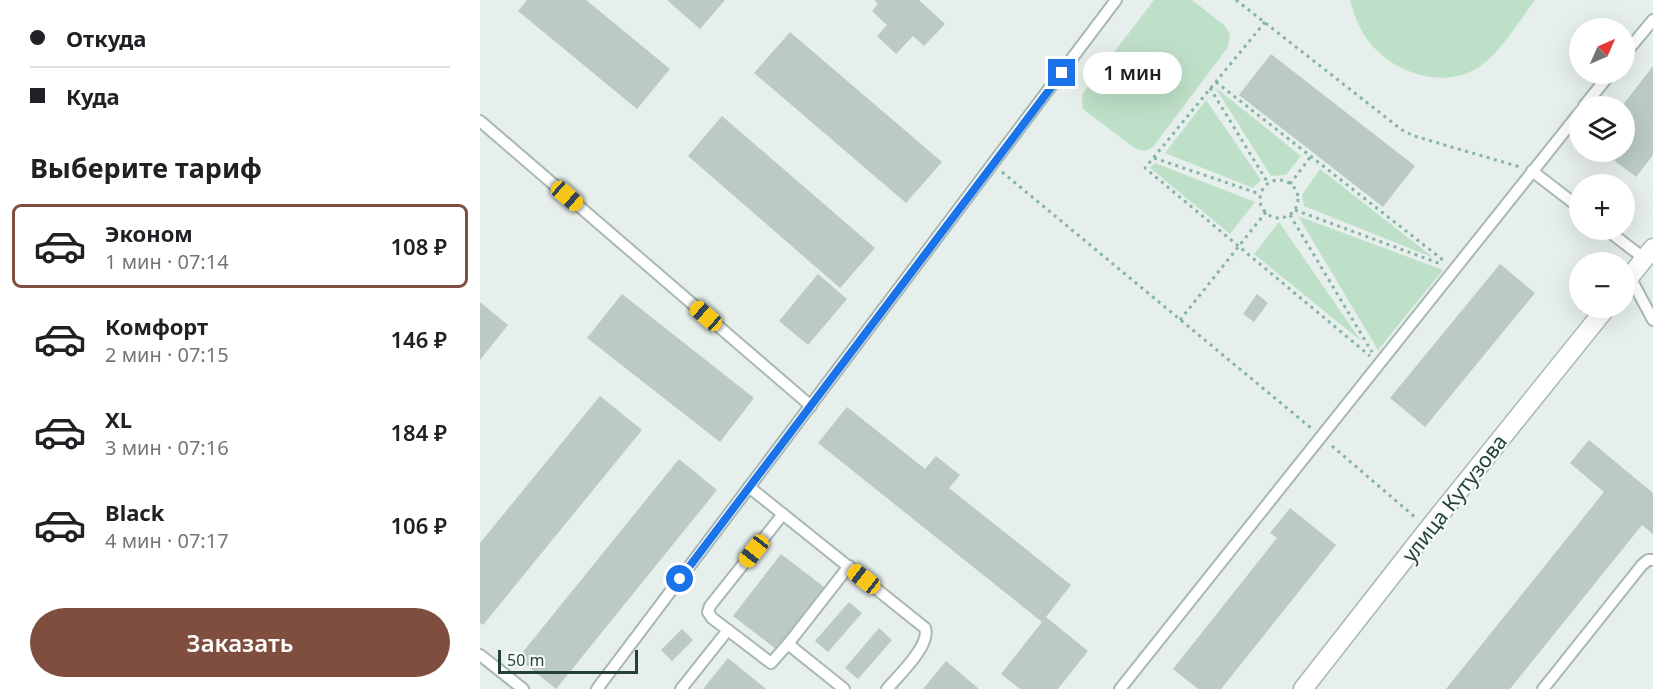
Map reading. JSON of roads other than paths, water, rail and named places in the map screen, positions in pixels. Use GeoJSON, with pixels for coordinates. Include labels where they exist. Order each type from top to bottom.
{"type":"FeatureCollection","features":[{"type":"Feature","properties":{"kind":"street"},"geometry":{"type":"LineString","coordinates":[[1635,271],[1649,254]]}},
{"type":"Feature","properties":{"kind":"street","name":"улица Кутузова"},"geometry":{"type":"LineString","coordinates":[[1310,687],[1436,519],[1598,318]]}},
{"type":"Feature","properties":{"kind":"lane"},"geometry":{"type":"LineString","coordinates":[[597,689],[1116,0]]}},
{"type":"Feature","properties":{"kind":"lane"},"geometry":{"type":"LineString","coordinates":[[1635,42],[1653,20]]}},
{"type":"Feature","properties":{"kind":"lane"},"geometry":{"type":"LineString","coordinates":[[1592,96],[1602,84]]}},
{"type":"Feature","properties":{"kind":"lane"},"geometry":{"type":"LineString","coordinates":[[480,121],[811,406]]}},
{"type":"Feature","properties":{"kind":"lane"},"geometry":{"type":"LineString","coordinates":[[1120,689],[1569,126]]}},
{"type":"Feature","properties":{"kind":"lane"},"geometry":{"type":"LineString","coordinates":[[1532,171],[1569,200]]}},
{"type":"Feature","properties":{"kind":"lane"},"geometry":{"type":"LineString","coordinates":[[1624,240],[1649,254]]}},
{"type":"Feature","properties":{"kind":"lane"},"geometry":{"type":"LineString","coordinates":[[1635,293],[1653,320]]}},
{"type":"Feature","properties":{"kind":"lane"},"geometry":{"type":"LineString","coordinates":[[749,487],[926,628],[928,635],[924,644],[887,689]]}},
{"type":"Feature","properties":{"kind":"lane"},"geometry":{"type":"LineString","coordinates":[[783,514],[710,606],[708,612],[712,618],[771,663],[849,566]]}},
{"type":"Feature","properties":{"kind":"lane"},"geometry":{"type":"LineString","coordinates":[[1543,689],[1642,565],[1648,560],[1653,560]]}},
{"type":"Feature","properties":{"kind":"lane"},"geometry":{"type":"LineString","coordinates":[[681,689],[728,630]]}},
{"type":"Feature","properties":{"kind":"lane"},"geometry":{"type":"LineString","coordinates":[[788,644],[844,689]]}},
{"type":"Feature","properties":{"kind":"lane"},"geometry":{"type":"LineString","coordinates":[[480,655],[523,689]]}}]}
